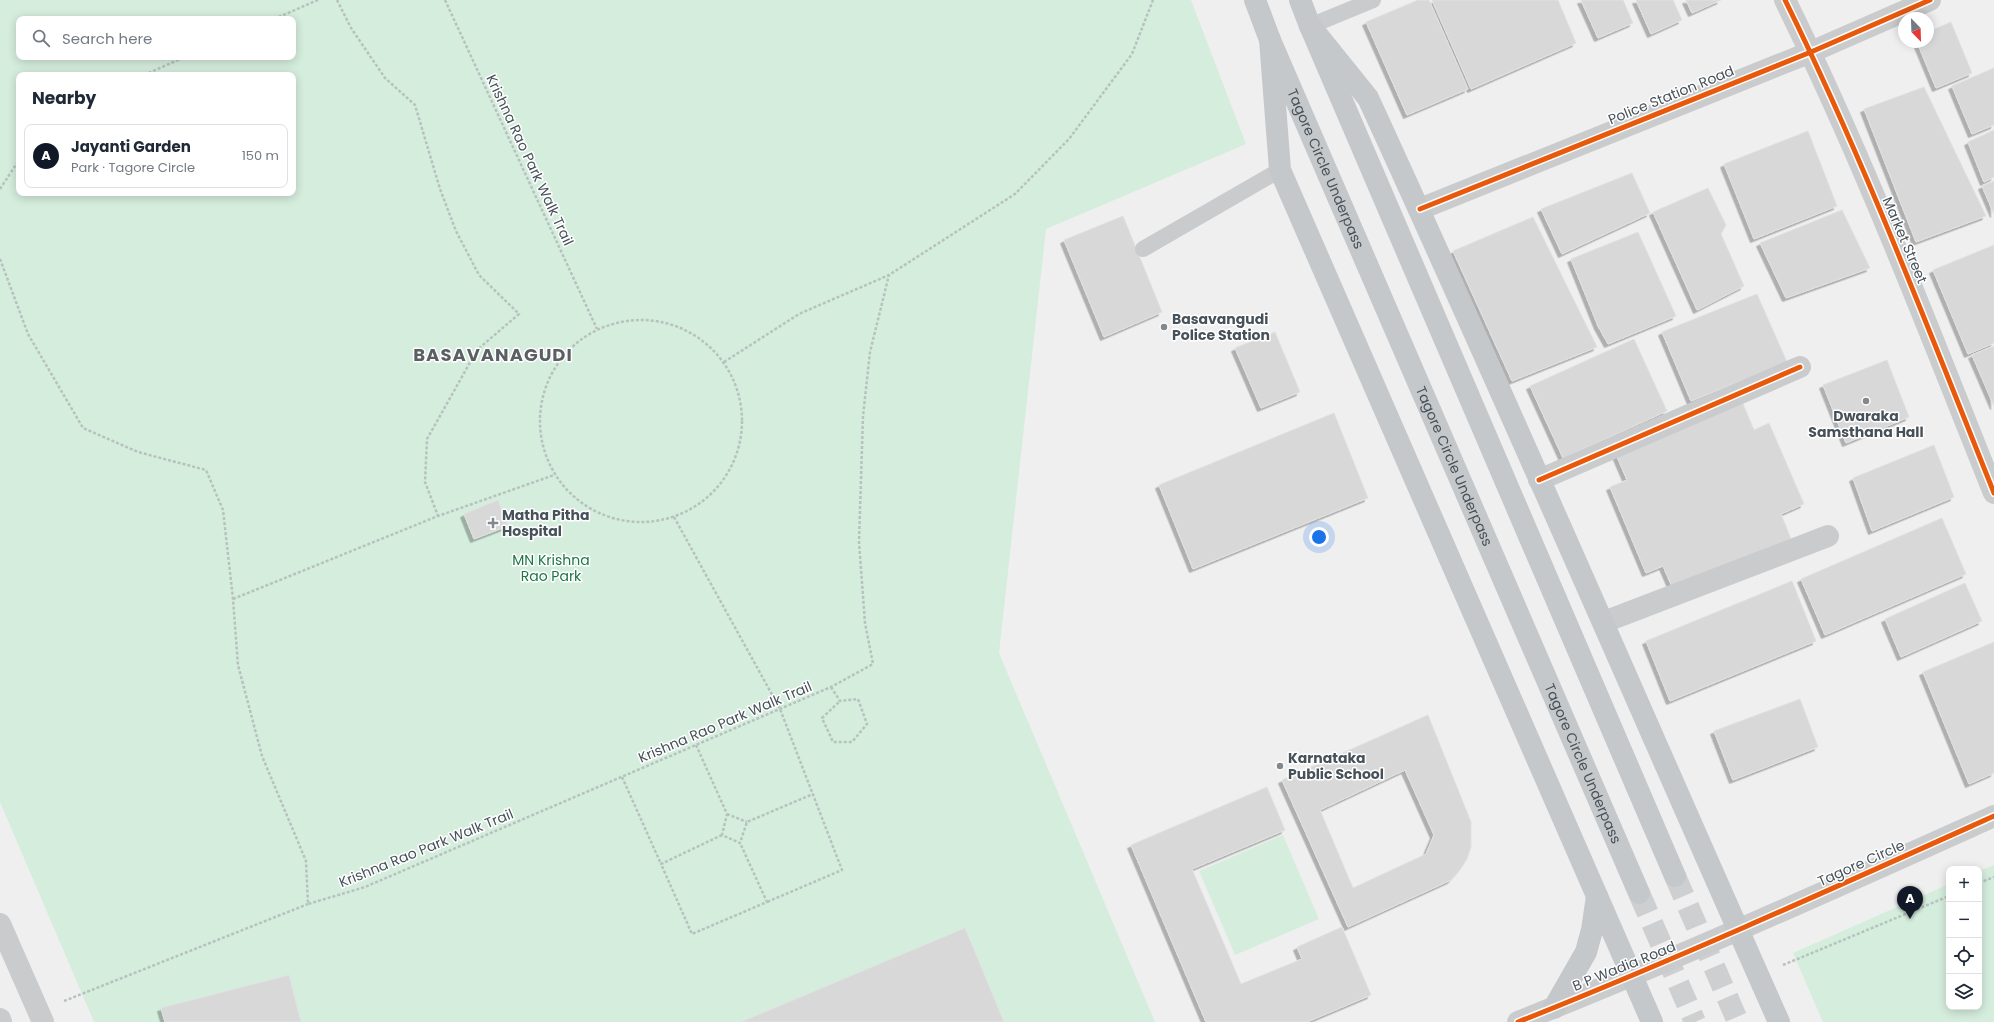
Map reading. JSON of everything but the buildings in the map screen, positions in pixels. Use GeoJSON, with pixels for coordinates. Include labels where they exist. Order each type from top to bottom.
{"type":"FeatureCollection","features":[{"type":"Feature","properties":{"kind":"main road"},"geometry":{"type":"LineString","coordinates":[[1255,0],[1270,40],[1280,170],[1652,1022]]}},
{"type":"Feature","properties":{"kind":"main road"},"geometry":{"type":"LineString","coordinates":[[1300,0],[1675,876]]}},
{"type":"Feature","properties":{"kind":"main road"},"geometry":{"type":"LineString","coordinates":[[1310,26],[1368,98],[1420,209],[1539,480],[1604,622],[1779,1022]]}},
{"type":"Feature","properties":{"kind":"main road","name":"Tagore Circle Underpass"},"geometry":{"type":"LineString","coordinates":[[1270,40],[1639,893]]}},
{"type":"Feature","properties":{"kind":"main road"},"geometry":{"type":"LineString","coordinates":[[1554,1008],[1586,952],[1592,930],[1597,896]]}},
{"type":"Feature","properties":{"kind":"street","name":"Market Street"},"geometry":{"type":"LineString","coordinates":[[1785,0],[1811,52],[1901,261],[1994,494]]}},
{"type":"Feature","properties":{"kind":"street","name":"Police Station Road"},"geometry":{"type":"LineString","coordinates":[[1420,209],[1811,52],[1930,0]]}},
{"type":"Feature","properties":{"kind":"street"},"geometry":{"type":"LineString","coordinates":[[1539,480],[1800,368]]}},
{"type":"Feature","properties":{"kind":"street"},"geometry":{"type":"LineString","coordinates":[[1604,622],[1828,536]]}},
{"type":"Feature","properties":{"kind":"street","name":"Tagore Circle"},"geometry":{"type":"LineString","coordinates":[[1738,931],[1994,816]]}},
{"type":"Feature","properties":{"kind":"street"},"geometry":{"type":"LineString","coordinates":[[0,924],[43,1022]]}},
{"type":"Feature","properties":{"kind":"street","name":"B P Wadia Road"},"geometry":{"type":"LineString","coordinates":[[1518,1022],[1632,977],[1738,931]]}},
{"type":"Feature","properties":{"kind":"lane"},"geometry":{"type":"LineString","coordinates":[[1310,26],[1373,0]]}},
{"type":"Feature","properties":{"kind":"lane"},"geometry":{"type":"LineString","coordinates":[[1143,250],[1280,170]]}},
{"type":"Feature","properties":{"kind":"path"},"geometry":{"type":"LineString","coordinates":[[281,16],[318,0]]}},
{"type":"Feature","properties":{"kind":"path"},"geometry":{"type":"LineString","coordinates":[[337,0],[351,28],[385,78],[415,105],[440,189],[456,231],[479,276],[519,314],[477,350],[427,439],[425,482],[438,516]]}},
{"type":"Feature","properties":{"kind":"path"},"geometry":{"type":"LineString","coordinates":[[724,362],[799,314],[889,275],[1015,194],[1069,139],[1132,54],[1153,0]]}},
{"type":"Feature","properties":{"kind":"path"},"geometry":{"type":"LineString","coordinates":[[151,72],[178,60]]}},
{"type":"Feature","properties":{"kind":"path"},"geometry":{"type":"LineString","coordinates":[[0,189],[16,165]]}},
{"type":"Feature","properties":{"kind":"path"},"geometry":{"type":"LineString","coordinates":[[0,259],[28,334],[83,428],[138,452],[206,470],[223,510],[233,599],[238,665],[262,756],[306,861],[308,904]]}},
{"type":"Feature","properties":{"kind":"path"},"geometry":{"type":"LineString","coordinates":[[631,320],[666,323],[699,337],[724,362],[738,390],[743,420],[738,451],[724,479],[702,502],[674,517],[641,523],[606,517],[576,501],[554,475],[541,443],[539,409],[549,376],[569,349],[597,329],[631,320]]}},
{"type":"Feature","properties":{"kind":"path"},"geometry":{"type":"LineString","coordinates":[[233,599],[438,516],[554,475]]}},
{"type":"Feature","properties":{"kind":"path"},"geometry":{"type":"LineString","coordinates":[[622,777],[692,934],[842,870],[780,709],[674,517]]}},
{"type":"Feature","properties":{"kind":"path"},"geometry":{"type":"LineString","coordinates":[[831,687],[840,701]]}},
{"type":"Feature","properties":{"kind":"path"},"geometry":{"type":"LineString","coordinates":[[858,699],[867,724],[852,742],[833,742],[822,718],[840,701],[858,699]]}},
{"type":"Feature","properties":{"kind":"path"},"geometry":{"type":"LineString","coordinates":[[696,745],[727,814],[722,835]]}},
{"type":"Feature","properties":{"kind":"path"},"geometry":{"type":"LineString","coordinates":[[727,814],[747,822],[813,794]]}},
{"type":"Feature","properties":{"kind":"path"},"geometry":{"type":"LineString","coordinates":[[747,822],[740,843],[766,902]]}},
{"type":"Feature","properties":{"kind":"path"},"geometry":{"type":"LineString","coordinates":[[661,864],[722,835],[740,843]]}},
{"type":"Feature","properties":{"kind":"path"},"geometry":{"type":"LineString","coordinates":[[1982,882],[1994,877]]}},
{"type":"Feature","properties":{"kind":"path"},"geometry":{"type":"LineString","coordinates":[[1759,976],[1946,897]]}},
{"type":"Feature","properties":{"kind":"green space","name":"MN Krishna Rao Park"},"geometry":{"type":"Polygon","coordinates":[[[0,0],[1191,0],[1246,144],[1046,229],[999,653],[1155,1022],[94,1022],[0,802],[0,0]]]}},
{"type":"Feature","properties":{"kind":"green space"},"geometry":{"type":"Polygon","coordinates":[[[1283,835],[1319,919],[1235,955],[1199,871],[1283,835]]]}},
{"type":"Feature","properties":{"kind":"green space"},"geometry":{"type":"Polygon","coordinates":[[[1994,865],[1994,1022],[1823,1022],[1793,953],[1946,885],[1946,1010],[1982,1010],[1982,870],[1994,865]]]}},
{"type":"Feature","properties":{"kind":"tunnel"},"geometry":{"type":"LineString","coordinates":[[1675,876],[1738,1022]]}},
{"type":"Feature","properties":{"kind":"tunnel"},"geometry":{"type":"LineString","coordinates":[[1639,893],[1695,1022]]}},
{"type":"Feature","properties":{"kind":"cycle path"},"geometry":{"type":"LineString","coordinates":[[1785,0],[1842,121],[1920,307],[1994,493]]}},
{"type":"Feature","properties":{"kind":"cycle path"},"geometry":{"type":"LineString","coordinates":[[1420,209],[1811,52],[1930,0]]}},
{"type":"Feature","properties":{"kind":"cycle path"},"geometry":{"type":"LineString","coordinates":[[1539,480],[1800,367]]}},
{"type":"Feature","properties":{"kind":"cycle path"},"geometry":{"type":"LineString","coordinates":[[1518,1022],[1578,998],[1816,896],[1994,816]]}},
{"type":"Feature","properties":{"kind":"place","name":"Basavangudi Police Station"},"geometry":{"type":"Point","coordinates":[1164,327]}},
{"type":"Feature","properties":{"kind":"place","name":"Dwaraka Samsthana Hall"},"geometry":{"type":"Point","coordinates":[1866,401]}},
{"type":"Feature","properties":{"kind":"place","name":"Matha Pitha Hospital"},"geometry":{"type":"Point","coordinates":[493,523]}},
{"type":"Feature","properties":{"kind":"place","name":"Karnataka Public School"},"geometry":{"type":"Point","coordinates":[1280,766]}},
{"type":"Feature","properties":{"kind":"place","name":"Jayanti Garden"},"geometry":{"type":"Point","coordinates":[1910,919]}},
{"type":"Feature","properties":{"kind":"district","name":"BASAVANAGUDI"},"geometry":{"type":"Point","coordinates":[493,354]}}]}
